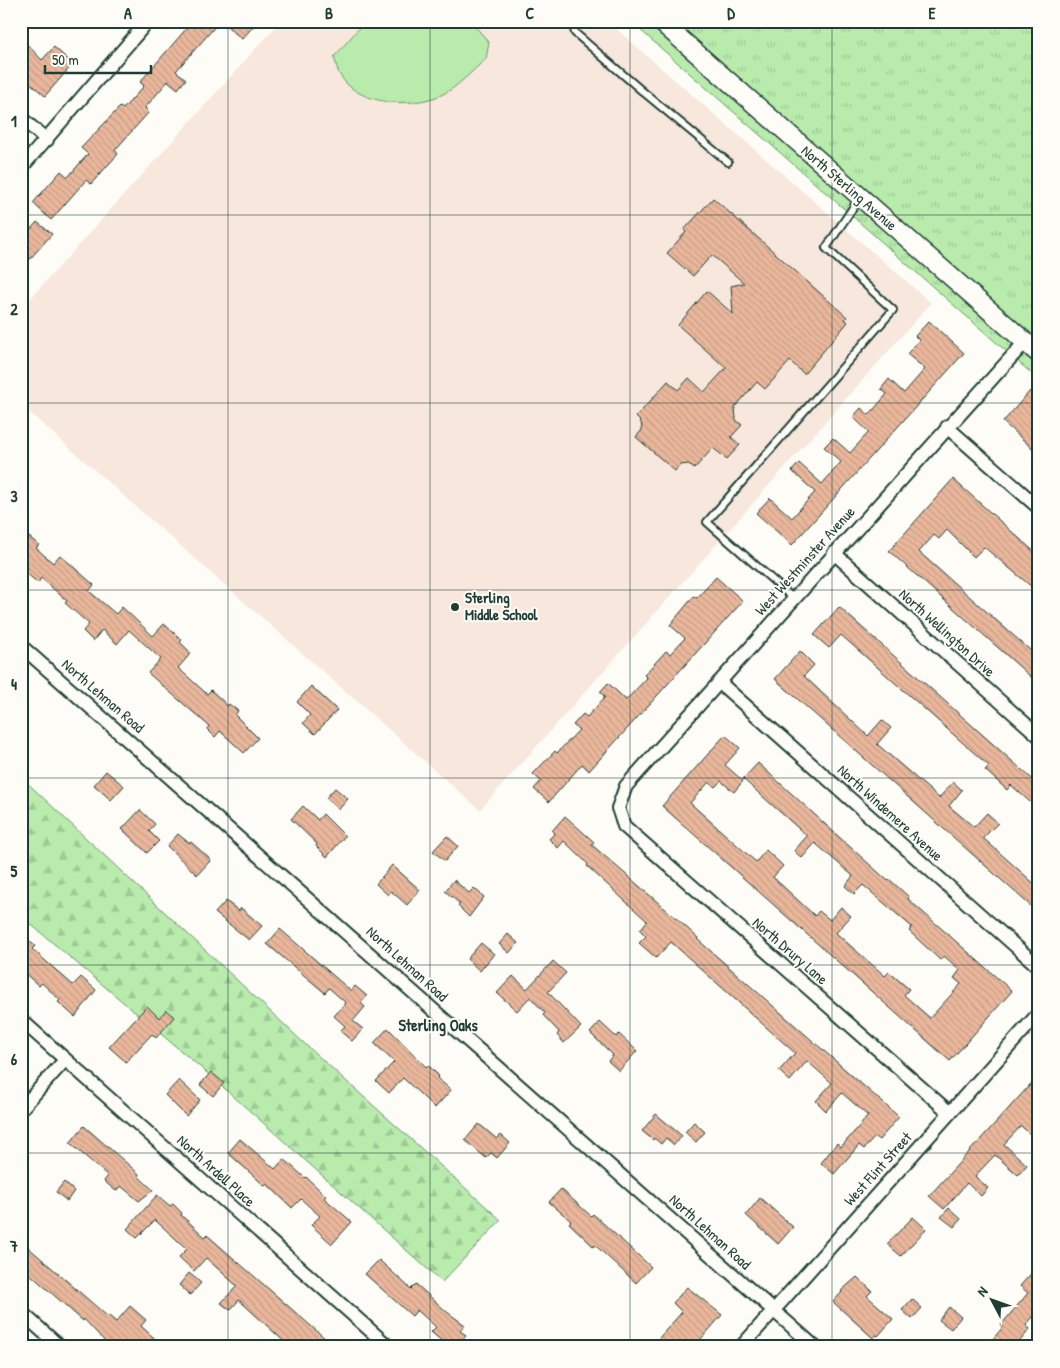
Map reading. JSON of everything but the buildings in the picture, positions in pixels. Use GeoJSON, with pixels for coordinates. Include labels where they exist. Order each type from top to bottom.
{"type":"FeatureCollection","features":[{"type":"Feature","properties":{"kind":"main road","name":"North Sterling Avenue"},"geometry":{"type":"LineString","coordinates":[[660,21],[1039,354]]}},
{"type":"Feature","properties":{"kind":"street"},"geometry":{"type":"LineString","coordinates":[[21,168],[148,21]]}},
{"type":"Feature","properties":{"kind":"street"},"geometry":{"type":"LineString","coordinates":[[21,118],[46,140]]}},
{"type":"Feature","properties":{"kind":"street","name":"West Westminster Avenue"},"geometry":{"type":"LineString","coordinates":[[618,808],[626,786],[1025,342]]}},
{"type":"Feature","properties":{"kind":"street"},"geometry":{"type":"LineString","coordinates":[[947,427],[1039,508]]}},
{"type":"Feature","properties":{"kind":"street","name":"North Wellington Drive"},"geometry":{"type":"LineString","coordinates":[[834,553],[1039,736]]}},
{"type":"Feature","properties":{"kind":"street","name":"North Lehman Road"},"geometry":{"type":"LineString","coordinates":[[21,646],[815,1347]]}},
{"type":"Feature","properties":{"kind":"street","name":"North Windemere Avenue"},"geometry":{"type":"LineString","coordinates":[[720,682],[1039,967]]}},
{"type":"Feature","properties":{"kind":"street","name":"North Drury Lane"},"geometry":{"type":"LineString","coordinates":[[618,808],[624,826],[950,1114]]}},
{"type":"Feature","properties":{"kind":"street","name":"West Flint Street"},"geometry":{"type":"LineString","coordinates":[[741,1347],[1039,1013]]}},
{"type":"Feature","properties":{"kind":"street","name":"North Ardell Place"},"geometry":{"type":"LineString","coordinates":[[21,1020],[389,1347]]}},
{"type":"Feature","properties":{"kind":"street"},"geometry":{"type":"LineString","coordinates":[[21,1109],[66,1060]]}},
{"type":"Feature","properties":{"kind":"street"},"geometry":{"type":"LineString","coordinates":[[21,1312],[60,1347]]}},
{"type":"Feature","properties":{"kind":"lane"},"geometry":{"type":"LineString","coordinates":[[572,21],[575,33],[728,162]]}},
{"type":"Feature","properties":{"kind":"lane"},"geometry":{"type":"LineString","coordinates":[[794,599],[707,522],[893,310],[826,248],[860,197]]}},
{"type":"Feature","properties":{"kind":"shaded area","name":"Sterling Middle School"},"geometry":{"type":"Polygon","coordinates":[[[281,21],[607,21],[931,303],[480,810],[21,405],[21,309],[281,21]]]}},
{"type":"Feature","properties":{"kind":"green space"},"geometry":{"type":"Polygon","coordinates":[[[365,21],[470,21],[489,42],[486,59],[453,88],[441,95],[416,102],[401,103],[386,102],[372,98],[359,93],[348,85],[339,73],[334,57],[365,21]]]}},
{"type":"Feature","properties":{"kind":"green space"},"geometry":{"type":"Polygon","coordinates":[[[630,21],[1039,21],[1039,380],[630,21]]]}},
{"type":"Feature","properties":{"kind":"green space"},"geometry":{"type":"Polygon","coordinates":[[[21,777],[306,1045],[501,1220],[442,1282],[206,1072],[21,916],[21,777]]]}},
{"type":"Feature","properties":{"kind":"place","name":"Sterling Middle School"},"geometry":{"type":"Point","coordinates":[455,607]}},
{"type":"Feature","properties":{"kind":"district","name":"Sterling Oaks"},"geometry":{"type":"Point","coordinates":[438,1025]}}]}
